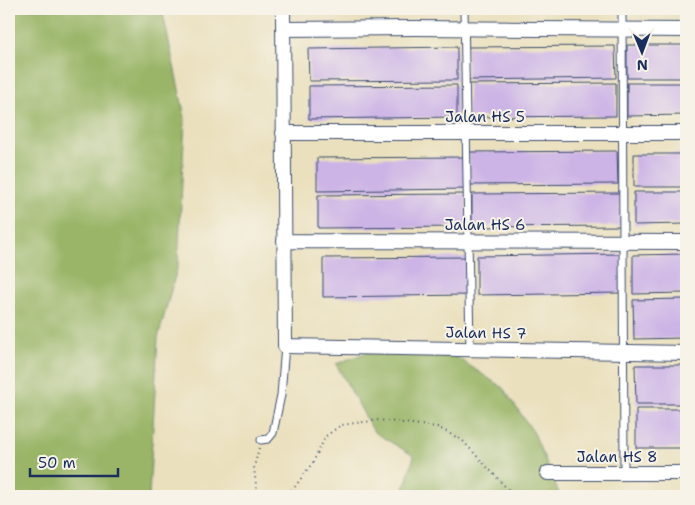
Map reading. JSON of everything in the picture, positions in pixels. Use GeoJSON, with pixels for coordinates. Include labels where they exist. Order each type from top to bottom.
{"type":"FeatureCollection","features":[{"type":"Feature","properties":{"kind":"street"},"geometry":{"type":"LineString","coordinates":[[282,9],[285,346]]}},
{"type":"Feature","properties":{"kind":"street"},"geometry":{"type":"LineString","coordinates":[[283,29],[686,30]]}},
{"type":"Feature","properties":{"kind":"street","name":"Jalan HS 5"},"geometry":{"type":"LineString","coordinates":[[283,133],[686,132]]}},
{"type":"Feature","properties":{"kind":"street","name":"Jalan HS 6"},"geometry":{"type":"LineString","coordinates":[[284,241],[686,242]]}},
{"type":"Feature","properties":{"kind":"street","name":"Jalan HS 7"},"geometry":{"type":"LineString","coordinates":[[285,346],[686,353]]}},
{"type":"Feature","properties":{"kind":"street","name":"Jalan HS 8"},"geometry":{"type":"LineString","coordinates":[[548,473],[686,473]]}},
{"type":"Feature","properties":{"kind":"lane"},"geometry":{"type":"LineString","coordinates":[[464,9],[470,349]]}},
{"type":"Feature","properties":{"kind":"lane"},"geometry":{"type":"LineString","coordinates":[[622,9],[624,473]]}},
{"type":"Feature","properties":{"kind":"lane"},"geometry":{"type":"LineString","coordinates":[[261,440],[268,439],[273,434],[281,395],[285,346]]}},
{"type":"Feature","properties":{"kind":"path"},"geometry":{"type":"LineString","coordinates":[[283,496],[294,488],[313,462],[326,436],[341,425],[379,420],[436,426],[462,440],[514,496]]}},
{"type":"Feature","properties":{"kind":"path"},"geometry":{"type":"LineString","coordinates":[[260,496],[257,494],[254,467],[261,440]]}},
{"type":"Feature","properties":{"kind":"green space"},"geometry":{"type":"Polygon","coordinates":[[[9,9],[162,9],[185,118],[178,265],[158,338],[149,496],[9,496],[9,9]]]}},
{"type":"Feature","properties":{"kind":"green space"},"geometry":{"type":"Polygon","coordinates":[[[376,349],[446,350],[503,388],[534,433],[560,496],[402,496],[414,456],[374,432],[336,364],[376,349]]]}},
{"type":"Feature","properties":{"kind":"building"},"geometry":{"type":"Polygon","coordinates":[[[627,45],[686,45],[686,78],[627,78],[627,45]]]}},
{"type":"Feature","properties":{"kind":"building"},"geometry":{"type":"Polygon","coordinates":[[[615,46],[616,78],[467,80],[467,47],[615,46]]]}},
{"type":"Feature","properties":{"kind":"building"},"geometry":{"type":"Polygon","coordinates":[[[457,47],[457,80],[309,81],[308,49],[457,47]]]}},
{"type":"Feature","properties":{"kind":"building"},"geometry":{"type":"Polygon","coordinates":[[[616,83],[616,116],[468,117],[468,84],[616,83]]]}},
{"type":"Feature","properties":{"kind":"building"},"geometry":{"type":"Polygon","coordinates":[[[627,83],[686,83],[686,115],[627,116],[627,83]]]}},
{"type":"Feature","properties":{"kind":"building"},"geometry":{"type":"Polygon","coordinates":[[[457,85],[457,117],[309,119],[309,86],[457,85]]]}},
{"type":"Feature","properties":{"kind":"building"},"geometry":{"type":"Polygon","coordinates":[[[617,151],[618,184],[469,185],[469,152],[617,151]]]}},
{"type":"Feature","properties":{"kind":"building"},"geometry":{"type":"Polygon","coordinates":[[[634,154],[686,154],[686,187],[634,187],[634,154]]]}},
{"type":"Feature","properties":{"kind":"building"},"geometry":{"type":"Polygon","coordinates":[[[466,157],[466,189],[317,191],[317,158],[466,157]]]}},
{"type":"Feature","properties":{"kind":"building"},"geometry":{"type":"Polygon","coordinates":[[[634,192],[686,192],[686,224],[634,225],[634,192]]]}},
{"type":"Feature","properties":{"kind":"building"},"geometry":{"type":"Polygon","coordinates":[[[620,193],[621,226],[472,227],[472,194],[620,193]]]}},
{"type":"Feature","properties":{"kind":"building"},"geometry":{"type":"Polygon","coordinates":[[[466,194],[467,227],[318,228],[318,195],[466,194]]]}},
{"type":"Feature","properties":{"kind":"building"},"geometry":{"type":"Polygon","coordinates":[[[622,254],[622,293],[477,295],[477,256],[622,254]]]}},
{"type":"Feature","properties":{"kind":"building"},"geometry":{"type":"Polygon","coordinates":[[[686,254],[686,293],[633,294],[633,255],[686,254]]]}},
{"type":"Feature","properties":{"kind":"building"},"geometry":{"type":"Polygon","coordinates":[[[468,257],[468,295],[323,297],[323,258],[468,257]]]}},
{"type":"Feature","properties":{"kind":"building"},"geometry":{"type":"Polygon","coordinates":[[[685,299],[686,338],[634,339],[633,300],[685,299]]]}},
{"type":"Feature","properties":{"kind":"building"},"geometry":{"type":"Polygon","coordinates":[[[635,365],[686,365],[686,404],[636,404],[635,365]]]}},
{"type":"Feature","properties":{"kind":"building"},"geometry":{"type":"Polygon","coordinates":[[[636,409],[686,409],[686,448],[636,448],[636,409]]]}}]}
